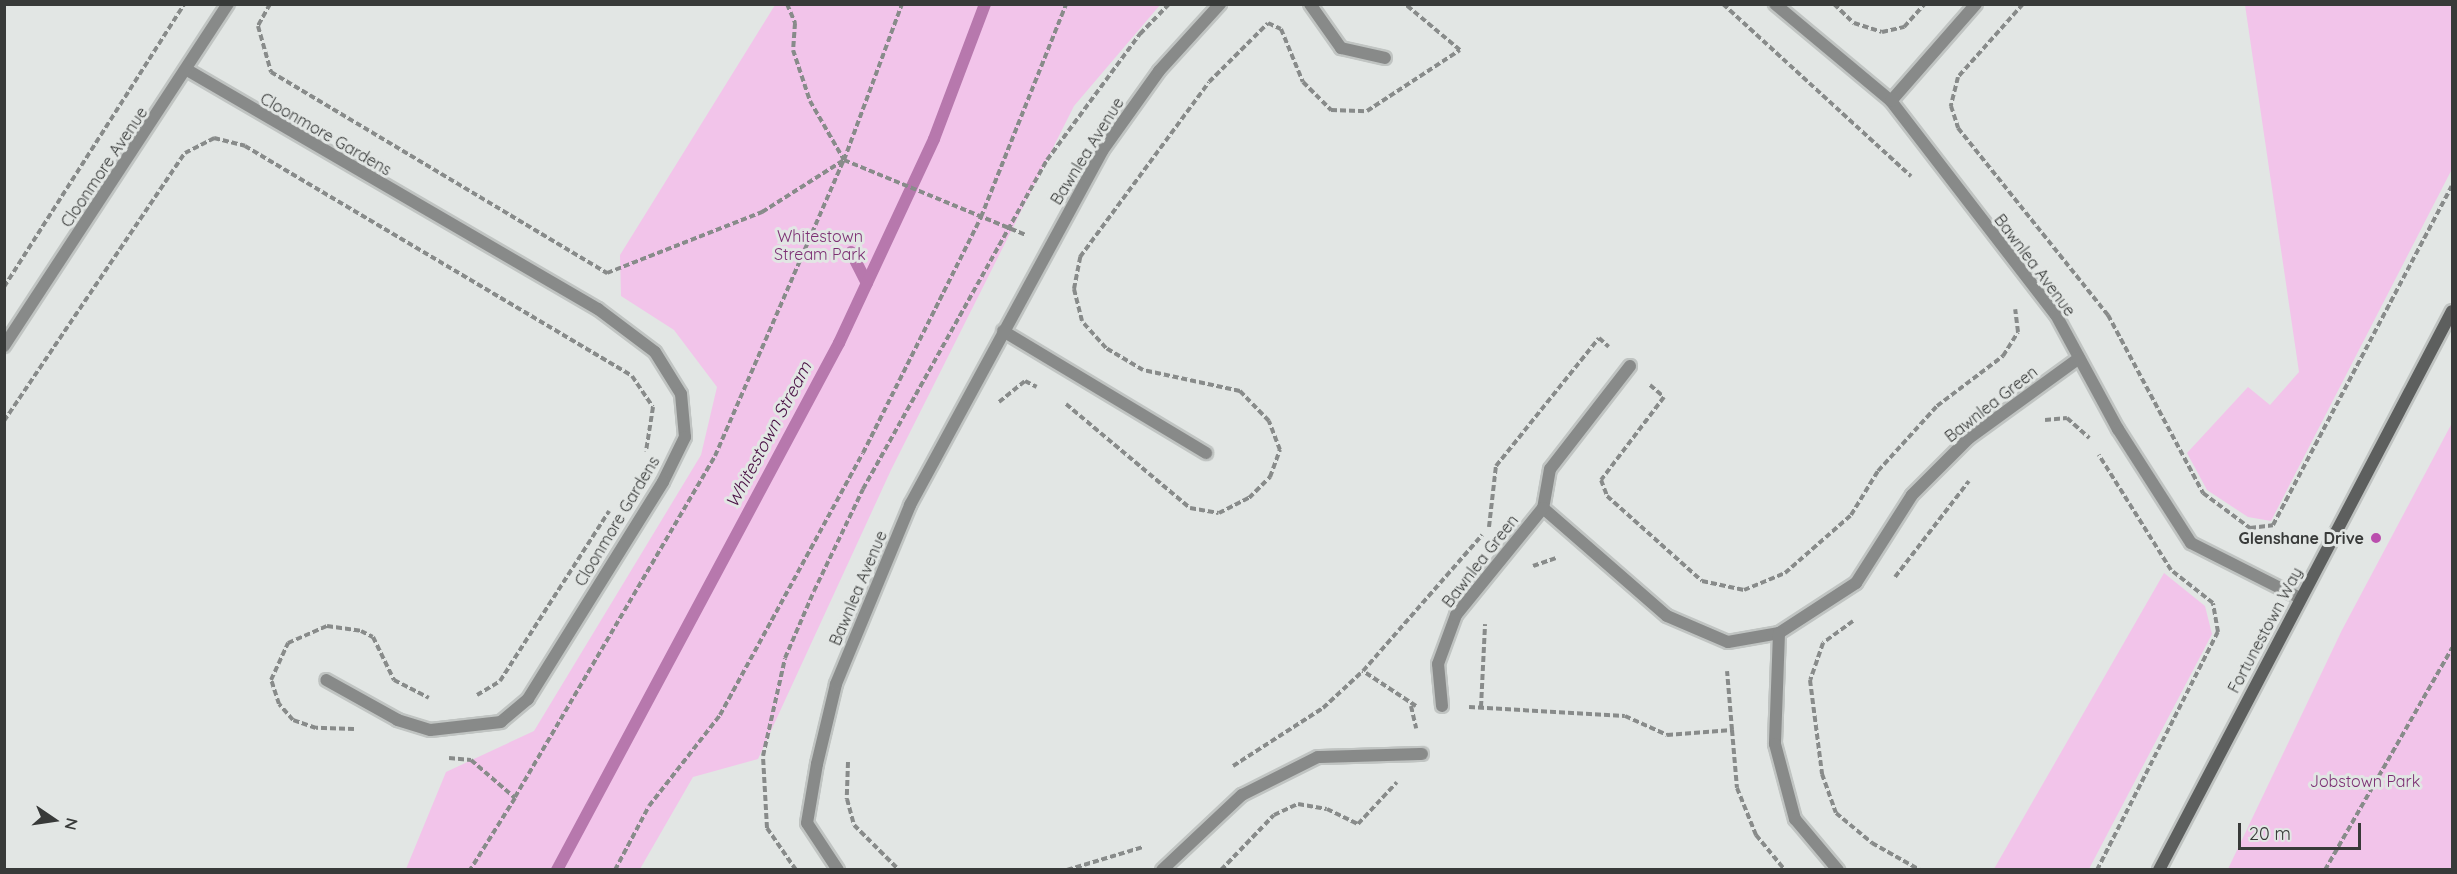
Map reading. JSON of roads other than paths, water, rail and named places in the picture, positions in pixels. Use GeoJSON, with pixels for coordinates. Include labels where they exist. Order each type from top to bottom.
{"type":"FeatureCollection","features":[{"type":"Feature","properties":{"kind":"street","name":"Cloonmore Avenue"},"geometry":{"type":"LineString","coordinates":[[4,346],[189,71],[228,4]]}},
{"type":"Feature","properties":{"kind":"street","name":"Bawnlea Avenue"},"geometry":{"type":"LineString","coordinates":[[838,870],[807,822],[836,684],[910,505],[1049,244],[1121,124],[1159,71],[1220,4]]}},
{"type":"Feature","properties":{"kind":"street"},"geometry":{"type":"LineString","coordinates":[[1310,4],[1341,48],[1385,58]]}},
{"type":"Feature","properties":{"kind":"street","name":"Bawnlea Avenue"},"geometry":{"type":"LineString","coordinates":[[1775,4],[1891,101],[2056,315],[2079,358],[2191,543],[2300,598]]}},
{"type":"Feature","properties":{"kind":"street"},"geometry":{"type":"LineString","coordinates":[[1891,101],[1976,4]]}},
{"type":"Feature","properties":{"kind":"street","name":"Cloonmore Gardens"},"geometry":{"type":"LineString","coordinates":[[189,71],[598,309],[655,352],[681,394],[685,437],[663,482],[528,699],[501,722],[430,729],[398,720],[326,680]]}},
{"type":"Feature","properties":{"kind":"street","name":"Fortunestown Way"},"geometry":{"type":"LineString","coordinates":[[2159,870],[2452,311]]}},
{"type":"Feature","properties":{"kind":"street"},"geometry":{"type":"LineString","coordinates":[[1003,331],[1206,453]]}},
{"type":"Feature","properties":{"kind":"street","name":"Bawnlea Green"},"geometry":{"type":"LineString","coordinates":[[1543,508],[1667,616],[1728,642],[1779,633],[1856,583],[1912,495],[1969,438],[2079,358]]}},
{"type":"Feature","properties":{"kind":"street","name":"Bawnlea Green"},"geometry":{"type":"LineString","coordinates":[[1442,706],[1438,664],[1456,615],[1543,508],[1550,469],[1630,366]]}},
{"type":"Feature","properties":{"kind":"street"},"geometry":{"type":"LineString","coordinates":[[1779,633],[1775,744],[1795,819],[1838,870]]}},
{"type":"Feature","properties":{"kind":"street"},"geometry":{"type":"LineString","coordinates":[[1162,870],[1242,795],[1318,757],[1422,754]]}},
{"type":"Feature","properties":{"kind":"waterway","name":"Whitestown Stream"},"geometry":{"type":"LineString","coordinates":[[557,870],[839,343],[934,139],[985,4]]}},
{"type":"Feature","properties":{"kind":"waterway"},"geometry":{"type":"LineString","coordinates":[[851,252],[867,283]]}},
{"type":"Feature","properties":{"kind":"place","name":"Glenshane Drive"},"geometry":{"type":"Point","coordinates":[2376,538]}},
{"type":"Feature","properties":{"kind":"park label","name":"Whitestown Stream Park"},"geometry":{"type":"Point","coordinates":[820,245]}},
{"type":"Feature","properties":{"kind":"park label","name":"Jobstown Park"},"geometry":{"type":"Point","coordinates":[2365,781]}}]}
